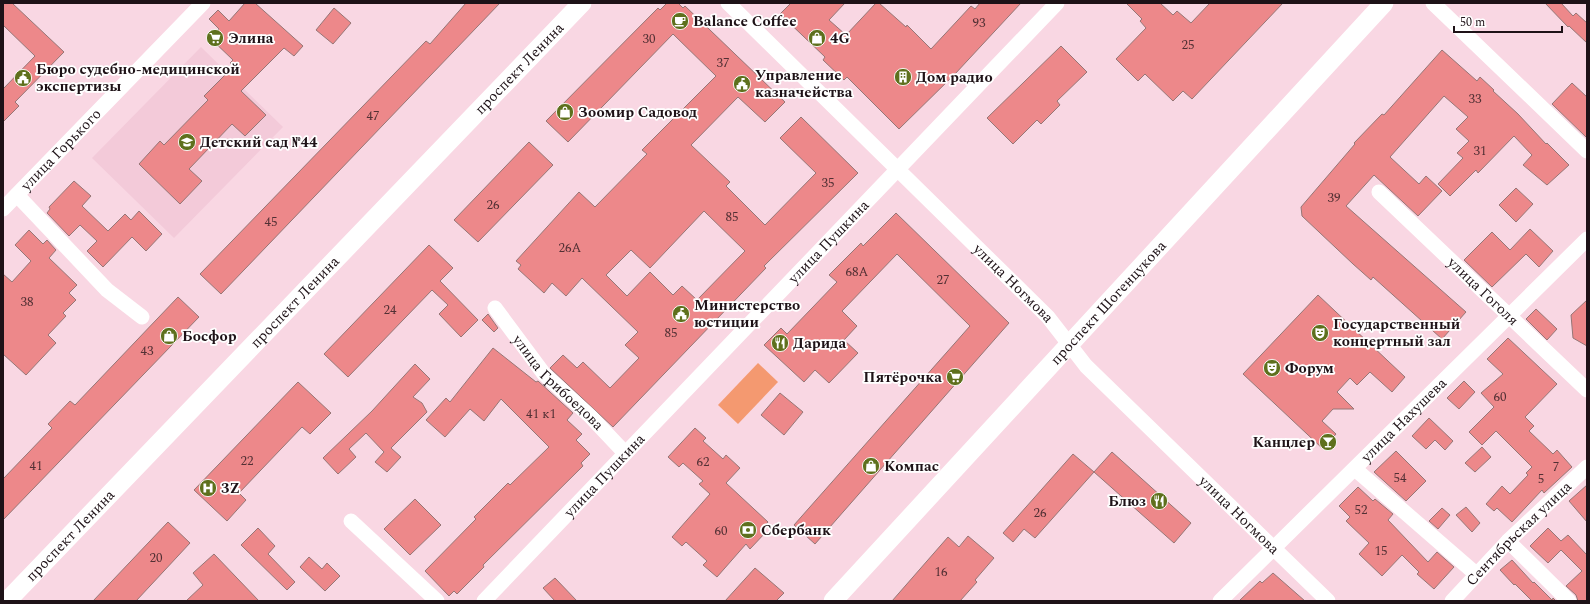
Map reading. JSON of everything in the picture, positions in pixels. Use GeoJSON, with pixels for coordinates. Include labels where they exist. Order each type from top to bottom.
{"type":"FeatureCollection","features":[{"type":"Feature","properties":{"kind":"main road","name":"проспект Ленина"},"geometry":{"type":"LineString","coordinates":[[7,601],[582,3]]}},
{"type":"Feature","properties":{"kind":"main road","name":"проспект Шогенцукова"},"geometry":{"type":"LineString","coordinates":[[832,601],[1384,3]]}},
{"type":"Feature","properties":{"kind":"street","name":"улица Горького"},"geometry":{"type":"LineString","coordinates":[[3,209],[202,3]]}},
{"type":"Feature","properties":{"kind":"street","name":"улица Ногмова"},"geometry":{"type":"LineString","coordinates":[[728,3],[898,168],[1048,317],[1086,366],[1328,601]]}},
{"type":"Feature","properties":{"kind":"street","name":"улица Пушкина"},"geometry":{"type":"LineString","coordinates":[[484,601],[1057,3]]}},
{"type":"Feature","properties":{"kind":"street"},"geometry":{"type":"LineString","coordinates":[[1433,3],[1587,151]]}},
{"type":"Feature","properties":{"kind":"street","name":"улица Гоголя"},"geometry":{"type":"LineString","coordinates":[[1379,192],[1484,292],[1508,317],[1587,390]]}},
{"type":"Feature","properties":{"kind":"street"},"geometry":{"type":"LineString","coordinates":[[17,195],[107,290],[142,317]]}},
{"type":"Feature","properties":{"kind":"street","name":"улица Нахушева"},"geometry":{"type":"LineString","coordinates":[[1220,601],[1272,548],[1355,469],[1587,239]]}},
{"type":"Feature","properties":{"kind":"street","name":"улица Грибоедова"},"geometry":{"type":"LineString","coordinates":[[495,308],[544,374],[592,417],[625,453]]}},
{"type":"Feature","properties":{"kind":"street","name":"Сентябрьская улица"},"geometry":{"type":"LineString","coordinates":[[1452,601],[1508,541],[1587,467]]}},
{"type":"Feature","properties":{"kind":"street"},"geometry":{"type":"LineString","coordinates":[[1355,469],[1476,574]]}},
{"type":"Feature","properties":{"kind":"street"},"geometry":{"type":"LineString","coordinates":[[351,521],[437,601]]}},
{"type":"Feature","properties":{"kind":"street"},"geometry":{"type":"LineString","coordinates":[[1508,541],[1569,601]]}},
{"type":"Feature","properties":{"kind":"shaded area","name":"Детский сад №44"},"geometry":{"type":"Polygon","coordinates":[[[201,47],[283,127],[174,238],[92,158],[201,47]]]}},
{"type":"Feature","properties":{"kind":"shaded area"},"geometry":{"type":"Polygon","coordinates":[[[758,363],[778,382],[738,424],[718,405],[758,363]]]}},
{"type":"Feature","properties":{"kind":"building"},"geometry":{"type":"Polygon","coordinates":[[[3,3],[12,3],[64,52],[15,102],[19,106],[3,122],[3,89],[35,56],[3,25],[3,3]]]}},
{"type":"Feature","properties":{"kind":"building"},"geometry":{"type":"Polygon","coordinates":[[[245,3],[255,3],[303,46],[294,56],[284,48],[241,91],[266,115],[245,136],[232,124],[189,169],[202,181],[180,204],[139,164],[160,141],[164,145],[208,100],[204,96],[234,66],[230,63],[233,60],[210,38],[219,29],[209,19],[218,10],[229,21],[245,3]]]}},
{"type":"Feature","properties":{"kind":"building"},"geometry":{"type":"Polygon","coordinates":[[[466,3],[500,3],[221,294],[200,274],[426,41],[430,44],[466,3]]]}},
{"type":"Feature","properties":{"kind":"building"},"geometry":{"type":"Polygon","coordinates":[[[667,3],[678,3],[683,8],[685,6],[785,102],[765,122],[738,97],[691,145],[730,182],[726,186],[765,225],[816,173],[780,138],[801,117],[858,173],[764,266],[766,268],[613,427],[550,368],[563,355],[577,368],[583,362],[610,388],[639,358],[625,345],[638,332],[582,278],[566,296],[552,283],[544,293],[518,269],[521,265],[516,261],[579,192],[595,207],[647,154],[642,150],[716,76],[673,34],[568,142],[546,121],[658,8],[660,10],[667,3]],[[704,211],[650,268],[631,250],[606,275],[627,296],[650,272],[673,295],[682,286],[697,300],[745,251],[704,211]]]}},
{"type":"Feature","properties":{"kind":"building"},"geometry":{"type":"Polygon","coordinates":[[[791,3],[845,3],[829,20],[846,35],[876,3],[879,3],[906,27],[907,25],[931,49],[971,6],[975,9],[980,3],[1021,3],[955,74],[899,129],[847,77],[844,80],[823,60],[825,57],[780,14],[791,3]]]}},
{"type":"Feature","properties":{"kind":"building"},"geometry":{"type":"Polygon","coordinates":[[[1126,3],[1160,3],[1173,15],[1177,11],[1191,23],[1210,3],[1283,3],[1192,99],[1183,91],[1173,101],[1145,74],[1138,81],[1116,59],[1146,28],[1140,21],[1142,19],[1126,3]]]}},
{"type":"Feature","properties":{"kind":"building"},"geometry":{"type":"Polygon","coordinates":[[[1545,3],[1561,3],[1573,16],[1576,13],[1587,23],[1587,43],[1569,26],[1568,27],[1545,3]]]}},
{"type":"Feature","properties":{"kind":"building"},"geometry":{"type":"Polygon","coordinates":[[[334,8],[351,23],[333,44],[316,30],[334,8]]]}},
{"type":"Feature","properties":{"kind":"building"},"geometry":{"type":"Polygon","coordinates":[[[1061,46],[1087,72],[1057,101],[1060,105],[1041,124],[1037,120],[1013,144],[987,118],[1061,46]]]}},
{"type":"Feature","properties":{"kind":"building"},"geometry":{"type":"Polygon","coordinates":[[[1442,50],[1477,81],[1480,77],[1546,144],[1547,143],[1569,165],[1547,185],[1523,165],[1532,155],[1514,136],[1478,173],[1476,170],[1450,196],[1438,184],[1463,158],[1457,153],[1469,141],[1456,129],[1468,117],[1444,96],[1390,157],[1419,184],[1426,176],[1442,191],[1418,216],[1374,175],[1346,206],[1466,312],[1442,339],[1373,277],[1371,280],[1353,264],[1302,216],[1301,207],[1355,144],[1354,143],[1382,114],[1384,115],[1442,50]]]}},
{"type":"Feature","properties":{"kind":"building"},"geometry":{"type":"Polygon","coordinates":[[[1572,83],[1587,97],[1587,138],[1552,104],[1572,83]]]}},
{"type":"Feature","properties":{"kind":"building"},"geometry":{"type":"Polygon","coordinates":[[[529,142],[553,165],[478,242],[454,220],[529,142]]]}},
{"type":"Feature","properties":{"kind":"building"},"geometry":{"type":"Polygon","coordinates":[[[74,181],[91,196],[82,206],[108,231],[125,214],[131,220],[139,211],[162,234],[146,251],[132,237],[103,267],[87,251],[97,241],[80,225],[69,236],[47,213],[50,209],[49,207],[74,181]]]}},
{"type":"Feature","properties":{"kind":"building"},"geometry":{"type":"Polygon","coordinates":[[[1516,188],[1533,204],[1516,222],[1499,205],[1516,188]]]}},
{"type":"Feature","properties":{"kind":"building"},"geometry":{"type":"Polygon","coordinates":[[[896,213],[1009,323],[815,544],[794,525],[970,326],[897,254],[842,311],[857,326],[844,340],[858,353],[829,383],[815,370],[804,382],[764,345],[781,328],[787,334],[837,282],[829,275],[861,243],[863,246],[896,213]]]}},
{"type":"Feature","properties":{"kind":"building"},"geometry":{"type":"Polygon","coordinates":[[[1530,229],[1553,251],[1539,267],[1526,254],[1492,287],[1464,260],[1492,232],[1510,250],[1530,229]]]}},
{"type":"Feature","properties":{"kind":"building"},"geometry":{"type":"Polygon","coordinates":[[[29,230],[43,244],[47,240],[56,250],[49,258],[77,285],[69,293],[76,300],[63,313],[66,316],[48,335],[56,343],[26,375],[3,354],[3,274],[12,282],[31,261],[15,245],[29,230]]]}},
{"type":"Feature","properties":{"kind":"building"},"geometry":{"type":"Polygon","coordinates":[[[429,245],[453,268],[440,281],[478,320],[461,337],[439,314],[448,305],[432,290],[348,377],[324,354],[429,245]]]}},
{"type":"Feature","properties":{"kind":"building","name":"Государственный концертный зал"},"geometry":{"type":"Polygon","coordinates":[[[1318,295],[1405,377],[1392,392],[1370,372],[1357,385],[1350,378],[1337,392],[1354,409],[1333,409],[1322,421],[1336,434],[1323,449],[1243,374],[1318,295]]]}},
{"type":"Feature","properties":{"kind":"building"},"geometry":{"type":"Polygon","coordinates":[[[178,297],[199,317],[3,520],[3,479],[52,428],[48,424],[70,401],[75,405],[178,297]]]}},
{"type":"Feature","properties":{"kind":"building"},"geometry":{"type":"Polygon","coordinates":[[[1587,300],[1587,346],[1573,338],[1571,315],[1587,300]]]}},
{"type":"Feature","properties":{"kind":"building"},"geometry":{"type":"Polygon","coordinates":[[[1536,309],[1557,329],[1547,340],[1526,319],[1536,309]]]}},
{"type":"Feature","properties":{"kind":"building"},"geometry":{"type":"Polygon","coordinates":[[[488,314],[498,328],[494,332],[482,320],[488,314]]]}},
{"type":"Feature","properties":{"kind":"building"},"geometry":{"type":"Polygon","coordinates":[[[1508,338],[1557,384],[1525,417],[1534,426],[1529,431],[1553,454],[1557,450],[1572,467],[1544,493],[1542,490],[1512,522],[1497,508],[1494,511],[1486,504],[1502,486],[1510,494],[1528,475],[1526,473],[1532,467],[1496,431],[1482,445],[1469,432],[1494,407],[1481,393],[1503,374],[1487,359],[1508,338]]]}},
{"type":"Feature","properties":{"kind":"building"},"geometry":{"type":"Polygon","coordinates":[[[493,348],[536,382],[538,381],[573,413],[567,420],[582,434],[576,440],[590,454],[581,463],[583,466],[483,565],[484,567],[457,594],[454,591],[449,596],[425,571],[476,519],[474,517],[508,483],[510,485],[549,447],[501,399],[484,421],[470,409],[445,437],[426,420],[446,398],[450,402],[493,348]]]}},
{"type":"Feature","properties":{"kind":"building"},"geometry":{"type":"Polygon","coordinates":[[[415,364],[430,379],[413,397],[422,403],[427,412],[391,448],[401,457],[387,472],[375,462],[384,452],[366,433],[349,449],[356,457],[338,474],[323,458],[372,411],[415,364]]]}},
{"type":"Feature","properties":{"kind":"building"},"geometry":{"type":"Polygon","coordinates":[[[1464,381],[1475,392],[1459,409],[1447,398],[1464,381]]]}},
{"type":"Feature","properties":{"kind":"building"},"geometry":{"type":"Polygon","coordinates":[[[298,382],[331,413],[310,434],[302,427],[239,493],[246,500],[227,521],[194,490],[298,382]]]}},
{"type":"Feature","properties":{"kind":"building"},"geometry":{"type":"Polygon","coordinates":[[[780,393],[803,412],[784,435],[761,415],[780,393]]]}},
{"type":"Feature","properties":{"kind":"building"},"geometry":{"type":"Polygon","coordinates":[[[1429,418],[1453,441],[1445,450],[1435,440],[1426,449],[1412,436],[1429,418]]]}},
{"type":"Feature","properties":{"kind":"building"},"geometry":{"type":"Polygon","coordinates":[[[695,428],[706,438],[703,441],[723,459],[726,455],[740,468],[726,483],[768,522],[762,529],[766,532],[750,549],[746,544],[717,577],[703,565],[707,561],[686,542],[682,546],[672,537],[710,494],[699,484],[703,481],[683,463],[679,467],[668,457],[695,428]]]}},
{"type":"Feature","properties":{"kind":"building"},"geometry":{"type":"Polygon","coordinates":[[[1482,447],[1491,457],[1475,472],[1465,463],[1482,447]]]}},
{"type":"Feature","properties":{"kind":"building"},"geometry":{"type":"Polygon","coordinates":[[[1396,451],[1426,481],[1406,501],[1374,472],[1396,451]]]}},
{"type":"Feature","properties":{"kind":"building"},"geometry":{"type":"Polygon","coordinates":[[[1112,452],[1191,523],[1174,543],[1094,472],[1112,452]]]}},
{"type":"Feature","properties":{"kind":"building"},"geometry":{"type":"Polygon","coordinates":[[[1073,454],[1094,472],[1035,538],[1024,529],[1013,542],[1003,533],[1073,454]]]}},
{"type":"Feature","properties":{"kind":"building"},"geometry":{"type":"Polygon","coordinates":[[[1587,485],[1587,522],[1569,501],[1587,485]]]}},
{"type":"Feature","properties":{"kind":"building"},"geometry":{"type":"Polygon","coordinates":[[[1358,487],[1373,501],[1375,499],[1393,514],[1388,520],[1428,562],[1437,552],[1454,567],[1434,589],[1417,574],[1419,572],[1402,555],[1382,576],[1359,554],[1369,543],[1346,521],[1350,517],[1339,506],[1358,487]]]}},
{"type":"Feature","properties":{"kind":"building"},"geometry":{"type":"Polygon","coordinates":[[[415,499],[441,525],[410,555],[384,529],[415,499]]]}},
{"type":"Feature","properties":{"kind":"building"},"geometry":{"type":"Polygon","coordinates":[[[1466,507],[1480,523],[1472,532],[1456,515],[1466,507]]]}},
{"type":"Feature","properties":{"kind":"building"},"geometry":{"type":"Polygon","coordinates":[[[1442,508],[1450,515],[1438,529],[1429,521],[1442,508]]]}},
{"type":"Feature","properties":{"kind":"building"},"geometry":{"type":"Polygon","coordinates":[[[168,522],[190,543],[136,601],[93,601],[168,522]]]}},
{"type":"Feature","properties":{"kind":"building"},"geometry":{"type":"Polygon","coordinates":[[[258,528],[275,546],[268,554],[295,582],[287,590],[241,545],[258,528]]]}},
{"type":"Feature","properties":{"kind":"building"},"geometry":{"type":"Polygon","coordinates":[[[1548,528],[1561,541],[1568,535],[1587,555],[1587,601],[1578,601],[1576,595],[1566,586],[1582,571],[1561,550],[1548,563],[1530,546],[1548,528]]]}},
{"type":"Feature","properties":{"kind":"building"},"geometry":{"type":"Polygon","coordinates":[[[968,536],[994,558],[975,580],[977,582],[960,601],[892,601],[948,537],[959,547],[968,536]]]}},
{"type":"Feature","properties":{"kind":"building"},"geometry":{"type":"Polygon","coordinates":[[[214,554],[259,601],[186,601],[203,585],[193,573],[214,554]]]}},
{"type":"Feature","properties":{"kind":"building"},"geometry":{"type":"Polygon","coordinates":[[[309,557],[322,569],[327,563],[340,576],[325,591],[300,567],[309,557]]]}},
{"type":"Feature","properties":{"kind":"building"},"geometry":{"type":"Polygon","coordinates":[[[1512,560],[1533,583],[1534,582],[1552,600],[1553,598],[1556,601],[1532,601],[1515,584],[1514,585],[1500,570],[1512,560]]]}},
{"type":"Feature","properties":{"kind":"building"},"geometry":{"type":"Polygon","coordinates":[[[755,568],[784,593],[776,601],[725,601],[755,568]]]}},
{"type":"Feature","properties":{"kind":"building"},"geometry":{"type":"Polygon","coordinates":[[[1273,573],[1305,601],[1239,601],[1260,581],[1262,583],[1273,573]]]}},
{"type":"Feature","properties":{"kind":"building"},"geometry":{"type":"Polygon","coordinates":[[[555,578],[577,601],[555,601],[543,588],[555,578]]]}},
{"type":"Feature","properties":{"kind":"place","name":"Balance Coffee"},"geometry":{"type":"Point","coordinates":[680,21]}},
{"type":"Feature","properties":{"kind":"place","name":"Элина"},"geometry":{"type":"Point","coordinates":[215,38]}},
{"type":"Feature","properties":{"kind":"place","name":"4G"},"geometry":{"type":"Point","coordinates":[817,38]}},
{"type":"Feature","properties":{"kind":"place","name":"Дом радио"},"geometry":{"type":"Point","coordinates":[903,77]}},
{"type":"Feature","properties":{"kind":"place","name":"Бюро судебно-медицинской экспертизы"},"geometry":{"type":"Point","coordinates":[23,78]}},
{"type":"Feature","properties":{"kind":"place","name":"Управление казначейства"},"geometry":{"type":"Point","coordinates":[742,84]}},
{"type":"Feature","properties":{"kind":"place","name":"Зоомир Садовод"},"geometry":{"type":"Point","coordinates":[565,112]}},
{"type":"Feature","properties":{"kind":"place","name":"Детский сад №44"},"geometry":{"type":"Point","coordinates":[187,142]}},
{"type":"Feature","properties":{"kind":"place","name":"Министерство юстиции"},"geometry":{"type":"Point","coordinates":[681,314]}},
{"type":"Feature","properties":{"kind":"place","name":"Государственный концертный зал"},"geometry":{"type":"Point","coordinates":[1320,333]}},
{"type":"Feature","properties":{"kind":"place","name":"Босфор"},"geometry":{"type":"Point","coordinates":[169,336]}},
{"type":"Feature","properties":{"kind":"place","name":"Дарида"},"geometry":{"type":"Point","coordinates":[780,343]}},
{"type":"Feature","properties":{"kind":"place","name":"Форум"},"geometry":{"type":"Point","coordinates":[1272,368]}},
{"type":"Feature","properties":{"kind":"place","name":"Пятёрочка"},"geometry":{"type":"Point","coordinates":[955,377]}},
{"type":"Feature","properties":{"kind":"place","name":"Канцлер"},"geometry":{"type":"Point","coordinates":[1328,442]}},
{"type":"Feature","properties":{"kind":"place","name":"Компас"},"geometry":{"type":"Point","coordinates":[871,466]}},
{"type":"Feature","properties":{"kind":"place","name":"3Z"},"geometry":{"type":"Point","coordinates":[208,488]}},
{"type":"Feature","properties":{"kind":"place","name":"Блюз"},"geometry":{"type":"Point","coordinates":[1159,501]}},
{"type":"Feature","properties":{"kind":"place","name":"Сбербанк"},"geometry":{"type":"Point","coordinates":[748,530]}}]}
